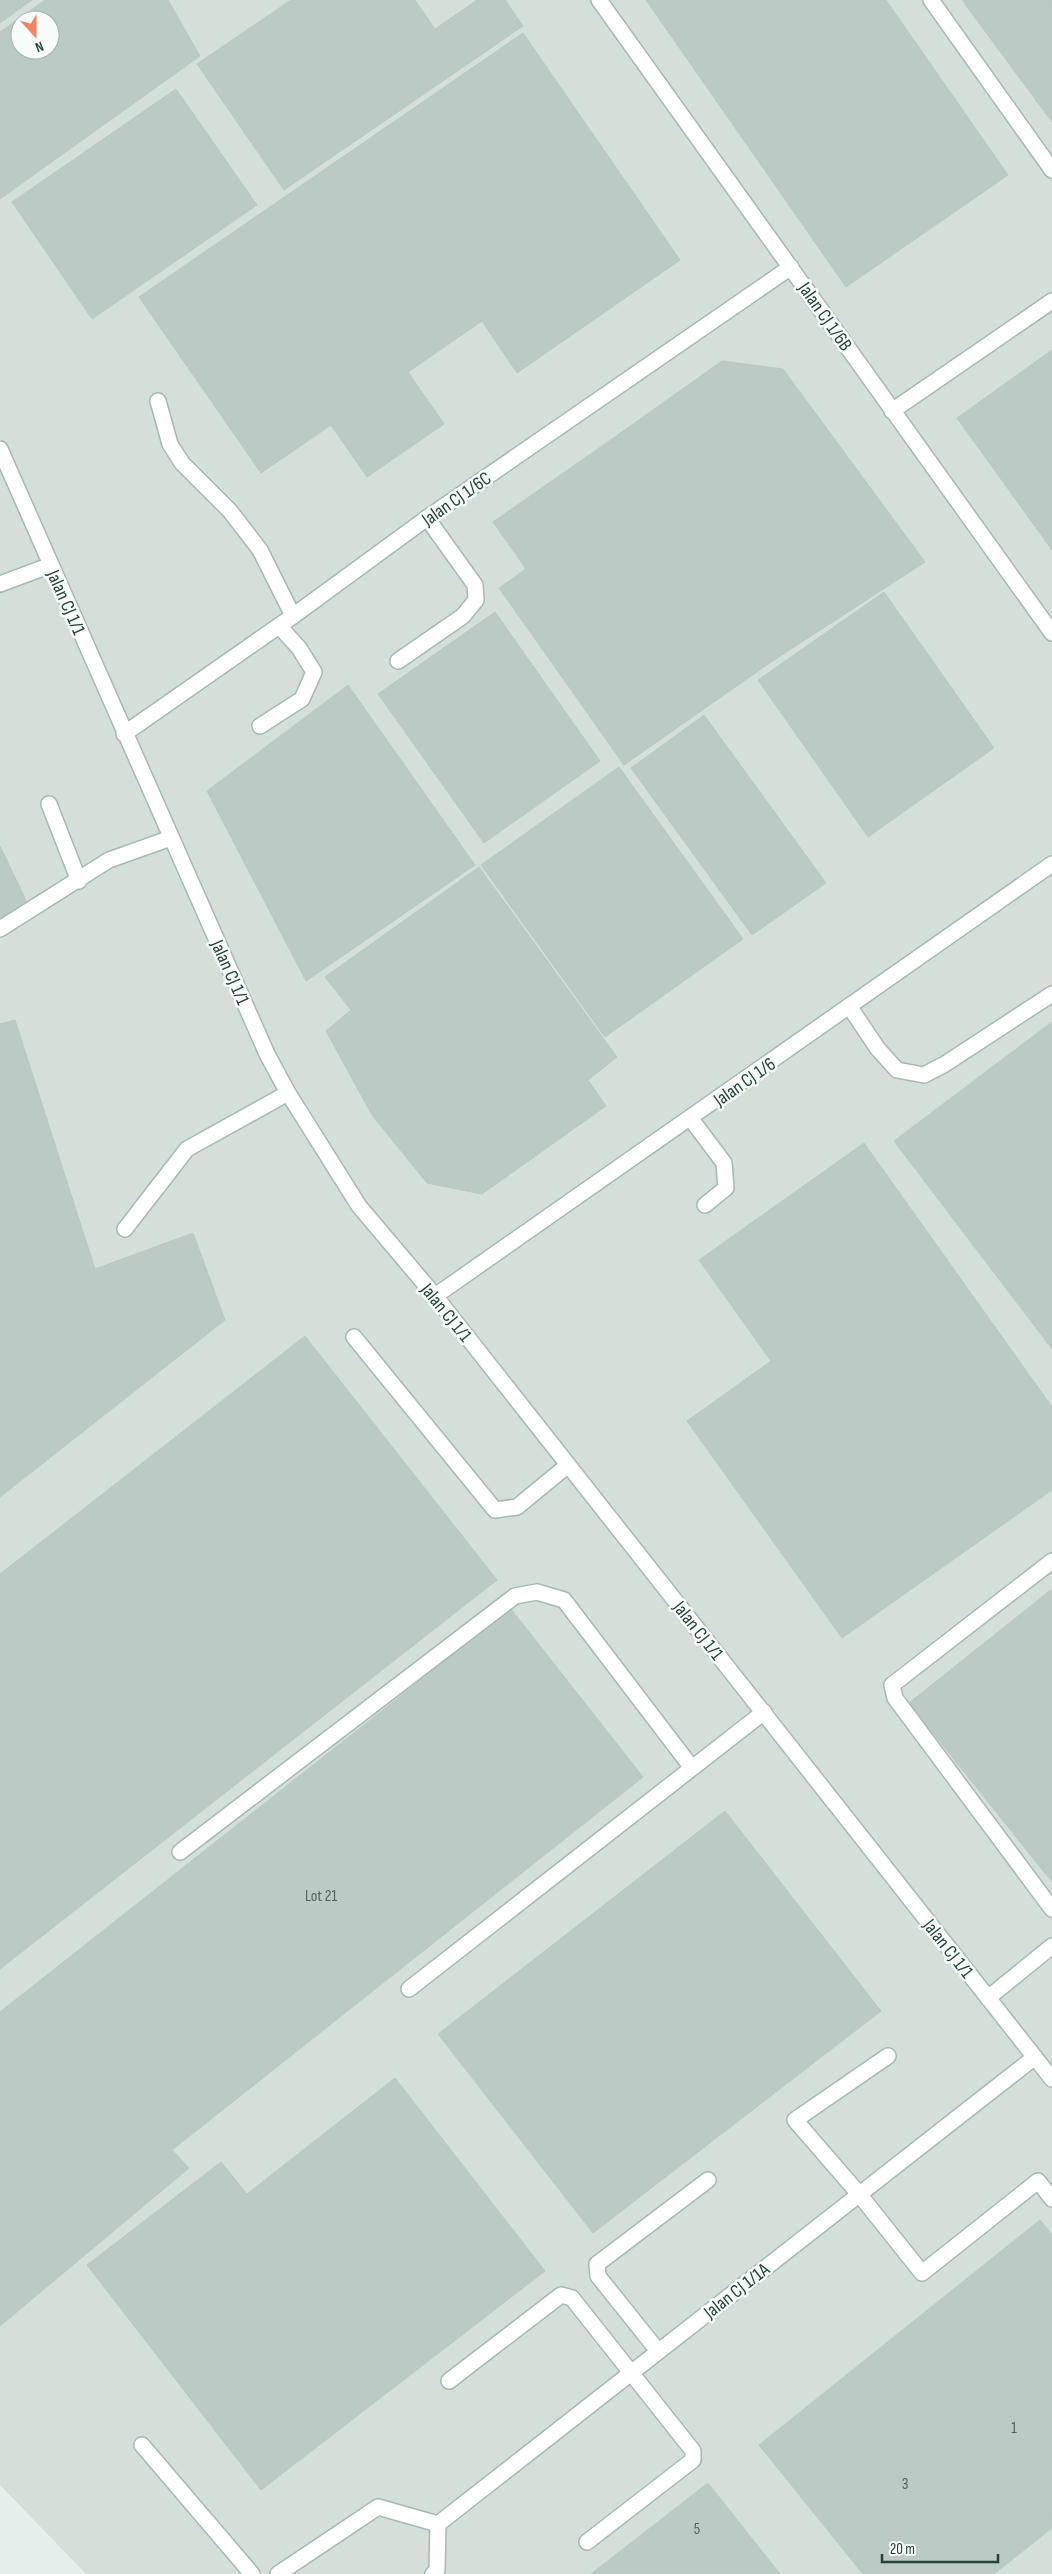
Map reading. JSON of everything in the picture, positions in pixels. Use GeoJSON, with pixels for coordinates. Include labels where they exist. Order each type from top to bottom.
{"type":"FeatureCollection","features":[{"type":"Feature","properties":{"kind":"street","name":"Jalan CJ 1/6B"},"geometry":{"type":"LineString","coordinates":[[599,0],[1052,633]]}},
{"type":"Feature","properties":{"kind":"street"},"geometry":{"type":"LineString","coordinates":[[931,0],[1052,170]]}},
{"type":"Feature","properties":{"kind":"street","name":"Jalan CJ 1/6C"},"geometry":{"type":"LineString","coordinates":[[124,734],[279,626],[427,518],[791,267]]}},
{"type":"Feature","properties":{"kind":"street"},"geometry":{"type":"LineString","coordinates":[[892,411],[1052,300]]}},
{"type":"Feature","properties":{"kind":"street"},"geometry":{"type":"LineString","coordinates":[[158,401],[170,444],[182,463],[230,511],[260,550],[293,616]]}},
{"type":"Feature","properties":{"kind":"street","name":"Jalan CJ 1/1"},"geometry":{"type":"LineString","coordinates":[[0,449],[124,734],[267,1054],[288,1093],[360,1206],[435,1296],[1052,2079]]}},
{"type":"Feature","properties":{"kind":"street"},"geometry":{"type":"LineString","coordinates":[[398,661],[462,616],[476,600],[476,585],[427,518]]}},
{"type":"Feature","properties":{"kind":"street"},"geometry":{"type":"LineString","coordinates":[[0,584],[50,565]]}},
{"type":"Feature","properties":{"kind":"street"},"geometry":{"type":"LineString","coordinates":[[260,726],[302,699],[314,672],[299,648],[279,626]]}},
{"type":"Feature","properties":{"kind":"street"},"geometry":{"type":"LineString","coordinates":[[49,804],[79,881]]}},
{"type":"Feature","properties":{"kind":"street"},"geometry":{"type":"LineString","coordinates":[[0,929],[79,881],[109,860],[171,838]]}},
{"type":"Feature","properties":{"kind":"street","name":"Jalan CJ 1/6"},"geometry":{"type":"LineString","coordinates":[[435,1296],[691,1119],[1052,864]]}},
{"type":"Feature","properties":{"kind":"street"},"geometry":{"type":"LineString","coordinates":[[850,1006],[878,1049],[897,1070],[924,1075],[945,1064],[1052,994]]}},
{"type":"Feature","properties":{"kind":"street"},"geometry":{"type":"LineString","coordinates":[[125,1229],[187,1149],[288,1093]]}},
{"type":"Feature","properties":{"kind":"street"},"geometry":{"type":"LineString","coordinates":[[691,1119],[724,1163],[726,1188],[705,1205]]}},
{"type":"Feature","properties":{"kind":"street"},"geometry":{"type":"LineString","coordinates":[[354,1337],[495,1510],[517,1507],[568,1465]]}},
{"type":"Feature","properties":{"kind":"street"},"geometry":{"type":"LineString","coordinates":[[1052,1561],[892,1685],[895,1698],[1052,1909]]}},
{"type":"Feature","properties":{"kind":"street"},"geometry":{"type":"LineString","coordinates":[[180,1852],[515,1596],[536,1592],[564,1600],[692,1768]]}},
{"type":"Feature","properties":{"kind":"street"},"geometry":{"type":"LineString","coordinates":[[409,1989],[764,1712]]}},
{"type":"Feature","properties":{"kind":"street"},"geometry":{"type":"LineString","coordinates":[[988,1998],[1052,1946]]}},
{"type":"Feature","properties":{"kind":"street"},"geometry":{"type":"LineString","coordinates":[[888,2056],[795,2120],[859,2194],[922,2272],[1038,2181],[1052,2199]]}},
{"type":"Feature","properties":{"kind":"street","name":"Jalan CJ 1/1A"},"geometry":{"type":"LineString","coordinates":[[438,2524],[1035,2057]]}},
{"type":"Feature","properties":{"kind":"street"},"geometry":{"type":"LineString","coordinates":[[658,2351],[598,2276],[597,2264],[708,2180]]}},
{"type":"Feature","properties":{"kind":"street"},"geometry":{"type":"LineString","coordinates":[[449,2381],[561,2295],[572,2298],[693,2451],[693,2460],[587,2542]]}},
{"type":"Feature","properties":{"kind":"street"},"geometry":{"type":"LineString","coordinates":[[142,2445],[252,2574]]}},
{"type":"Feature","properties":{"kind":"street"},"geometry":{"type":"LineString","coordinates":[[278,2574],[378,2507],[438,2524],[437,2570],[433,2574]]}},
{"type":"Feature","properties":{"kind":"shaded area"},"geometry":{"type":"Polygon","coordinates":[[[0,0],[1052,0],[1052,2574],[86,2574],[0,2485],[0,0]]]}},
{"type":"Feature","properties":{"kind":"building"},"geometry":{"type":"Polygon","coordinates":[[[0,0],[32,0],[18,10],[10,10],[10,16],[0,23],[0,0]]]}},
{"type":"Feature","properties":{"kind":"building"},"geometry":{"type":"Polygon","coordinates":[[[45,0],[168,0],[200,56],[0,199],[0,32],[10,25],[10,60],[60,60],[60,10],[31,10],[45,0]]]}},
{"type":"Feature","properties":{"kind":"building"},"geometry":{"type":"Polygon","coordinates":[[[291,0],[415,0],[435,29],[477,0],[505,0],[523,26],[284,190],[197,64],[291,0]]]}},
{"type":"Feature","properties":{"kind":"building"},"geometry":{"type":"Polygon","coordinates":[[[646,0],[886,0],[1008,175],[846,287],[646,0]]]}},
{"type":"Feature","properties":{"kind":"building"},"geometry":{"type":"Polygon","coordinates":[[[962,0],[1052,0],[1052,122],[962,0]]]}},
{"type":"Feature","properties":{"kind":"building"},"geometry":{"type":"Polygon","coordinates":[[[523,33],[680,260],[517,373],[482,321],[408,372],[444,424],[367,477],[331,425],[261,473],[139,297],[523,33]]]}},
{"type":"Feature","properties":{"kind":"building"},"geometry":{"type":"Polygon","coordinates":[[[176,89],[257,205],[92,319],[12,202],[176,89]]]}},
{"type":"Feature","properties":{"kind":"building"},"geometry":{"type":"Polygon","coordinates":[[[1052,350],[1052,550],[957,418],[1052,350]]]}},
{"type":"Feature","properties":{"kind":"building"},"geometry":{"type":"Polygon","coordinates":[[[722,361],[783,369],[925,562],[771,662],[612,439],[722,361]]]}},
{"type":"Feature","properties":{"kind":"building"},"geometry":{"type":"Polygon","coordinates":[[[612,439],[771,662],[624,765],[499,588],[526,569],[493,522],[612,439]]]}},
{"type":"Feature","properties":{"kind":"building"},"geometry":{"type":"Polygon","coordinates":[[[884,592],[994,748],[868,837],[758,680],[884,592]]]}},
{"type":"Feature","properties":{"kind":"building"},"geometry":{"type":"Polygon","coordinates":[[[495,612],[600,761],[484,843],[378,694],[495,612]]]}},
{"type":"Feature","properties":{"kind":"building"},"geometry":{"type":"Polygon","coordinates":[[[348,685],[475,865],[306,981],[207,791],[348,685]]]}},
{"type":"Feature","properties":{"kind":"building"},"geometry":{"type":"Polygon","coordinates":[[[704,715],[826,883],[752,935],[631,768],[704,715]]]}},
{"type":"Feature","properties":{"kind":"building"},"geometry":{"type":"Polygon","coordinates":[[[619,767],[743,939],[605,1037],[481,865],[619,767]]]}},
{"type":"Feature","properties":{"kind":"building"},"geometry":{"type":"Polygon","coordinates":[[[0,846],[33,915],[0,931],[0,846]]]}},
{"type":"Feature","properties":{"kind":"building"},"geometry":{"type":"Polygon","coordinates":[[[479,867],[617,1057],[588,1080],[606,1106],[482,1194],[427,1183],[372,1115],[326,1031],[351,1010],[325,977],[479,867]]]}},
{"type":"Feature","properties":{"kind":"building"},"geometry":{"type":"Polygon","coordinates":[[[15,1020],[95,1269],[193,1233],[225,1320],[0,1497],[0,1024],[15,1020]]]}},
{"type":"Feature","properties":{"kind":"building"},"geometry":{"type":"Polygon","coordinates":[[[1052,1022],[1052,1349],[894,1141],[1052,1022]]]}},
{"type":"Feature","properties":{"kind":"building"},"geometry":{"type":"Polygon","coordinates":[[[864,1143],[1052,1407],[1052,1490],[842,1638],[687,1421],[771,1361],[699,1260],[864,1143]]]}},
{"type":"Feature","properties":{"kind":"building"},"geometry":{"type":"Polygon","coordinates":[[[305,1336],[497,1580],[0,1969],[0,1574],[305,1336]]]}},
{"type":"Feature","properties":{"kind":"building"},"geometry":{"type":"Polygon","coordinates":[[[1052,1589],[1052,1882],[909,1703],[1052,1589]]]}},
{"type":"Feature","properties":{"kind":"building"},"geometry":{"type":"Polygon","coordinates":[[[511,1609],[643,1777],[172,2150],[189,2168],[0,2326],[0,2012],[511,1609]]]}},
{"type":"Feature","properties":{"kind":"building"},"geometry":{"type":"Polygon","coordinates":[[[725,1811],[881,2011],[593,2233],[438,2034],[725,1811]]]}},
{"type":"Feature","properties":{"kind":"building"},"geometry":{"type":"Polygon","coordinates":[[[395,2078],[545,2271],[261,2490],[87,2265],[221,2162],[247,2194],[395,2078]]]}},
{"type":"Feature","properties":{"kind":"building"},"geometry":{"type":"Polygon","coordinates":[[[1040,2220],[1052,2235],[1052,2522],[900,2332],[1040,2220]]]}},
{"type":"Feature","properties":{"kind":"building"},"geometry":{"type":"Polygon","coordinates":[[[900,2332],[1052,2522],[1052,2528],[994,2574],[863,2574],[759,2445],[900,2332]]]}},
{"type":"Feature","properties":{"kind":"building"},"geometry":{"type":"Polygon","coordinates":[[[708,2483],[780,2574],[591,2574],[708,2483]]]}}]}
